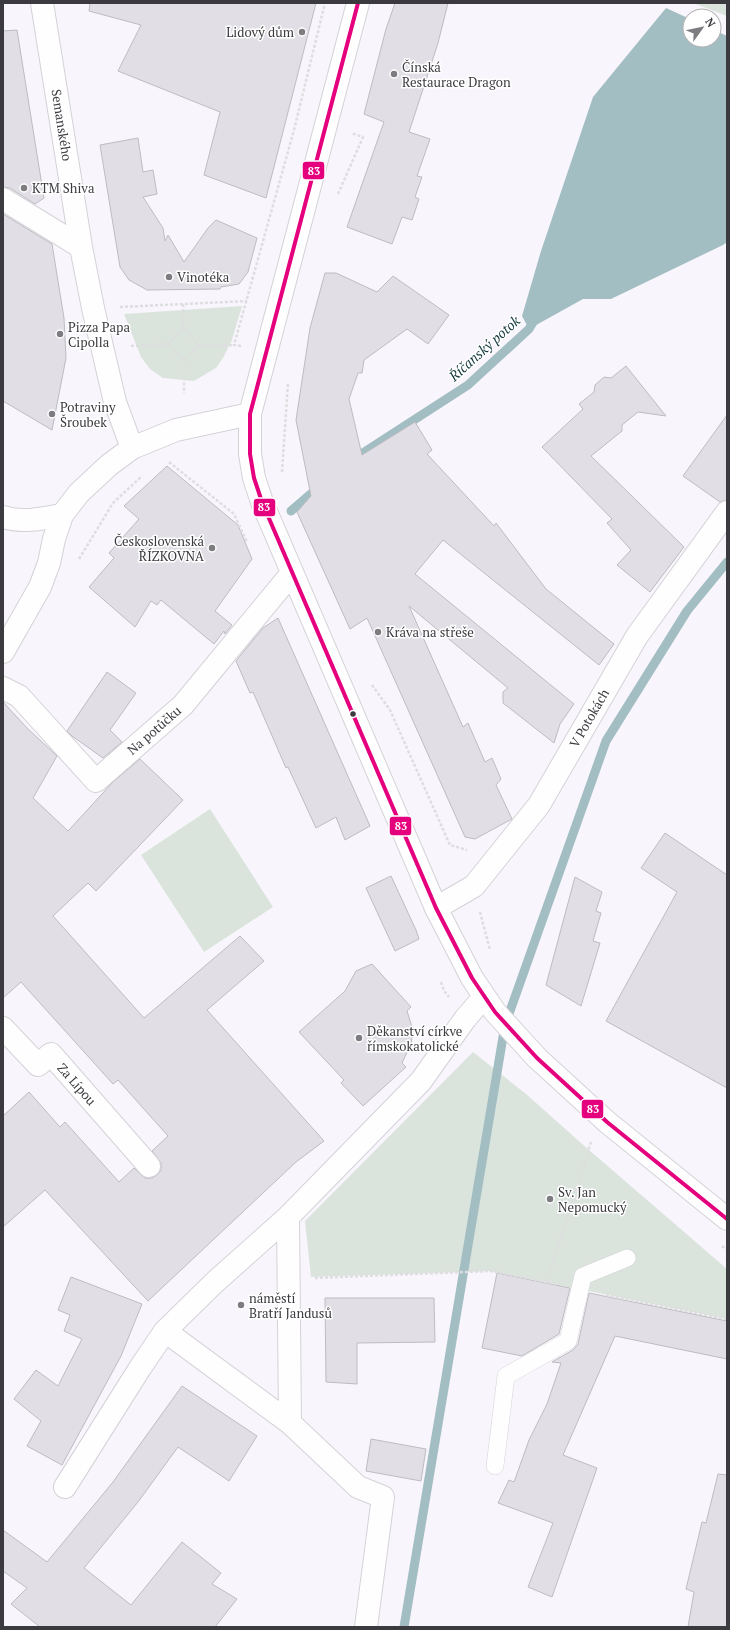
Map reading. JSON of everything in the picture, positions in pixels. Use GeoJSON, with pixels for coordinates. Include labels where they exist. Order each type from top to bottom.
{"type":"FeatureCollection","features":[{"type":"Feature","properties":{"kind":"street","name":"Semanského"},"geometry":{"type":"LineString","coordinates":[[42,3],[81,247],[93,308],[115,402],[132,448]]}},
{"type":"Feature","properties":{"kind":"street"},"geometry":{"type":"LineString","coordinates":[[358,3],[250,414],[250,454],[254,478],[262,502],[292,573],[436,908],[472,978],[490,1004],[537,1058],[607,1122],[727,1219]]}},
{"type":"Feature","properties":{"kind":"street"},"geometry":{"type":"LineString","coordinates":[[3,199],[81,247]]}},
{"type":"Feature","properties":{"kind":"street"},"geometry":{"type":"LineString","coordinates":[[3,652],[40,587],[49,563],[54,539],[62,515],[80,493],[99,474],[132,448],[176,430],[250,414]]}},
{"type":"Feature","properties":{"kind":"street","name":"V Potokách"},"geometry":{"type":"LineString","coordinates":[[436,908],[474,886],[539,805],[637,636],[727,512]]}},
{"type":"Feature","properties":{"kind":"street"},"geometry":{"type":"LineString","coordinates":[[3,517],[15,520],[32,521],[62,515]]}},
{"type":"Feature","properties":{"kind":"street","name":"Na potůčku"},"geometry":{"type":"LineString","coordinates":[[3,688],[19,696],[96,781],[183,705],[292,573]]}},
{"type":"Feature","properties":{"kind":"street"},"geometry":{"type":"LineString","coordinates":[[65,1487],[165,1331],[215,1282],[288,1216],[421,1081],[465,1019],[490,1004]]}},
{"type":"Feature","properties":{"kind":"street","name":"Za Lípou"},"geometry":{"type":"LineString","coordinates":[[3,1028],[38,1065],[50,1054],[149,1166]]}},
{"type":"Feature","properties":{"kind":"street"},"geometry":{"type":"LineString","coordinates":[[288,1216],[290,1423]]}},
{"type":"Feature","properties":{"kind":"street"},"geometry":{"type":"LineString","coordinates":[[165,1331],[290,1423],[358,1487],[383,1497],[366,1627]]}},
{"type":"Feature","properties":{"kind":"lane"},"geometry":{"type":"LineString","coordinates":[[495,1466],[506,1376],[568,1341],[583,1276],[627,1258]]}},
{"type":"Feature","properties":{"kind":"path"},"geometry":{"type":"LineString","coordinates":[[93,308],[247,301]]}},
{"type":"Feature","properties":{"kind":"path"},"geometry":{"type":"LineString","coordinates":[[183,304],[184,327],[199,346]]}},
{"type":"Feature","properties":{"kind":"path"},"geometry":{"type":"LineString","coordinates":[[131,346],[168,344],[184,327]]}},
{"type":"Feature","properties":{"kind":"path"},"geometry":{"type":"LineString","coordinates":[[168,344],[184,361],[184,393]]}},
{"type":"Feature","properties":{"kind":"path"},"geometry":{"type":"LineString","coordinates":[[184,361],[199,346],[234,345]]}},
{"type":"Feature","properties":{"kind":"path"},"geometry":{"type":"LineString","coordinates":[[282,478],[288,376]]}},
{"type":"Feature","properties":{"kind":"path"},"geometry":{"type":"LineString","coordinates":[[163,458],[234,514]]}},
{"type":"Feature","properties":{"kind":"path"},"geometry":{"type":"LineString","coordinates":[[77,563],[113,503],[146,473]]}},
{"type":"Feature","properties":{"kind":"path"},"geometry":{"type":"LineString","coordinates":[[368,680],[390,710],[450,846],[470,851],[474,886],[491,953]]}},
{"type":"Feature","properties":{"kind":"path"},"geometry":{"type":"LineString","coordinates":[[547,1282],[588,1146],[592,1140]]}},
{"type":"Feature","properties":{"kind":"path"},"geometry":{"type":"LineString","coordinates":[[289,1279],[490,1271],[727,1319]]}},
{"type":"Feature","properties":{"kind":"shaded area"},"geometry":{"type":"Polygon","coordinates":[[[693,3],[727,3],[727,16],[722,14],[722,8],[706,8],[693,3]]]}},
{"type":"Feature","properties":{"kind":"shaded area"},"geometry":{"type":"Polygon","coordinates":[[[242,306],[232,340],[223,358],[216,368],[194,381],[163,378],[150,369],[141,357],[124,314],[242,306]]]}},
{"type":"Feature","properties":{"kind":"shaded area"},"geometry":{"type":"Polygon","coordinates":[[[210,809],[273,907],[204,952],[141,855],[210,809]]]}},
{"type":"Feature","properties":{"kind":"shaded area"},"geometry":{"type":"Polygon","coordinates":[[[473,1052],[526,1094],[727,1269],[727,1319],[490,1271],[311,1277],[305,1221],[473,1052]]]}},
{"type":"Feature","properties":{"kind":"water"},"geometry":{"type":"Polygon","coordinates":[[[666,8],[682,15],[682,48],[722,48],[722,34],[727,36],[727,242],[611,299],[583,299],[529,329],[522,316],[541,251],[593,97],[666,8]]]}},
{"type":"Feature","properties":{"kind":"building"},"geometry":{"type":"Polygon","coordinates":[[[90,3],[316,3],[266,198],[204,175],[220,112],[118,71],[141,25],[89,11],[90,3]]]}},
{"type":"Feature","properties":{"kind":"building"},"geometry":{"type":"Polygon","coordinates":[[[395,3],[448,3],[438,43],[409,132],[430,139],[417,176],[422,177],[415,197],[419,199],[412,220],[402,217],[392,244],[347,227],[384,122],[364,114],[386,29],[395,3]]]}},
{"type":"Feature","properties":{"kind":"building"},"geometry":{"type":"Polygon","coordinates":[[[17,30],[44,198],[35,204],[10,188],[3,187],[3,31],[17,30]]]}},
{"type":"Feature","properties":{"kind":"building"},"geometry":{"type":"Polygon","coordinates":[[[138,138],[143,172],[153,170],[157,194],[143,197],[163,228],[165,241],[168,235],[184,262],[208,228],[216,220],[257,238],[248,272],[239,284],[221,287],[220,289],[147,290],[129,280],[120,267],[100,145],[138,138]]]}},
{"type":"Feature","properties":{"kind":"building"},"geometry":{"type":"Polygon","coordinates":[[[3,214],[52,244],[64,318],[66,358],[52,430],[3,401],[3,214]]]}},
{"type":"Feature","properties":{"kind":"building"},"geometry":{"type":"Polygon","coordinates":[[[325,273],[336,273],[377,292],[393,276],[449,315],[428,344],[407,329],[364,360],[362,373],[358,373],[349,399],[362,455],[415,422],[432,450],[427,454],[494,526],[496,523],[546,589],[614,644],[599,665],[443,540],[415,574],[574,704],[560,724],[554,743],[503,703],[503,692],[508,688],[409,606],[463,727],[468,723],[485,762],[492,758],[501,779],[496,785],[512,819],[475,839],[465,837],[367,618],[350,629],[297,512],[311,496],[296,420],[310,328],[325,273]]]}},
{"type":"Feature","properties":{"kind":"building"},"geometry":{"type":"Polygon","coordinates":[[[626,366],[666,416],[638,412],[622,425],[622,431],[591,456],[684,547],[650,592],[617,565],[631,550],[607,523],[612,519],[542,447],[583,409],[579,404],[594,392],[595,385],[604,377],[611,378],[626,366]]]}},
{"type":"Feature","properties":{"kind":"building"},"geometry":{"type":"Polygon","coordinates":[[[727,415],[727,500],[720,502],[683,476],[727,415]]]}},
{"type":"Feature","properties":{"kind":"building"},"geometry":{"type":"Polygon","coordinates":[[[167,466],[238,525],[252,559],[215,611],[232,625],[225,634],[224,631],[214,644],[161,600],[157,605],[151,601],[135,627],[89,587],[114,558],[109,553],[139,519],[124,506],[167,466]]]}},
{"type":"Feature","properties":{"kind":"building"},"geometry":{"type":"Polygon","coordinates":[[[278,618],[370,826],[345,840],[336,817],[316,828],[288,767],[286,768],[253,692],[250,693],[236,661],[263,628],[278,618]]]}},
{"type":"Feature","properties":{"kind":"building"},"geometry":{"type":"Polygon","coordinates":[[[107,672],[136,693],[110,730],[122,742],[103,758],[67,731],[107,672]]]}},
{"type":"Feature","properties":{"kind":"building"},"geometry":{"type":"Polygon","coordinates":[[[3,702],[27,728],[57,756],[33,798],[68,831],[113,782],[140,759],[183,800],[96,891],[88,883],[53,916],[144,1018],[240,936],[264,961],[207,1010],[324,1141],[296,1162],[148,1301],[45,1190],[3,1227],[3,1116],[29,1092],[60,1127],[65,1122],[119,1182],[134,1168],[145,1178],[152,1178],[157,1175],[161,1170],[161,1163],[152,1151],[168,1136],[118,1080],[113,1084],[21,982],[3,998],[3,702]]]}},
{"type":"Feature","properties":{"kind":"building"},"geometry":{"type":"Polygon","coordinates":[[[665,833],[727,875],[727,1088],[606,1021],[677,892],[641,868],[665,833]]]}},
{"type":"Feature","properties":{"kind":"building"},"geometry":{"type":"Polygon","coordinates":[[[391,876],[419,939],[395,951],[366,888],[391,876]]]}},
{"type":"Feature","properties":{"kind":"building"},"geometry":{"type":"Polygon","coordinates":[[[575,877],[602,892],[596,911],[601,913],[593,941],[600,943],[581,1006],[546,985],[575,877]]]}},
{"type":"Feature","properties":{"kind":"building","name":"Děkanství církve římskokatolické"},"geometry":{"type":"Polygon","coordinates":[[[372,964],[411,1007],[407,1011],[413,1030],[411,1044],[402,1063],[406,1067],[363,1106],[341,1083],[344,1080],[299,1032],[345,991],[356,971],[372,964]]]}},
{"type":"Feature","properties":{"kind":"building"},"geometry":{"type":"Polygon","coordinates":[[[497,1273],[570,1288],[559,1334],[522,1356],[482,1348],[497,1273]]]}},
{"type":"Feature","properties":{"kind":"building"},"geometry":{"type":"Polygon","coordinates":[[[71,1277],[142,1304],[121,1356],[62,1465],[27,1446],[41,1421],[14,1399],[36,1370],[58,1386],[82,1339],[64,1331],[70,1315],[58,1310],[71,1277]]]}},
{"type":"Feature","properties":{"kind":"building"},"geometry":{"type":"Polygon","coordinates":[[[589,1293],[727,1321],[727,1359],[615,1336],[563,1455],[597,1468],[552,1597],[528,1587],[553,1523],[498,1503],[509,1480],[514,1482],[529,1440],[547,1404],[561,1363],[552,1362],[573,1350],[578,1344],[589,1293]]]}},
{"type":"Feature","properties":{"kind":"building"},"geometry":{"type":"Polygon","coordinates":[[[325,1298],[434,1298],[435,1342],[357,1343],[357,1384],[326,1382],[325,1298]]]}},
{"type":"Feature","properties":{"kind":"building"},"geometry":{"type":"Polygon","coordinates":[[[182,1386],[257,1436],[229,1481],[178,1447],[138,1502],[84,1568],[131,1605],[182,1542],[221,1573],[212,1584],[237,1599],[215,1627],[40,1627],[11,1604],[27,1588],[3,1571],[3,1530],[47,1562],[113,1482],[182,1386]]]}},
{"type":"Feature","properties":{"kind":"building"},"geometry":{"type":"Polygon","coordinates":[[[371,1439],[426,1449],[421,1481],[366,1471],[371,1439]]]}},
{"type":"Feature","properties":{"kind":"building"},"geometry":{"type":"Polygon","coordinates":[[[718,1474],[727,1475],[727,1627],[688,1627],[694,1592],[686,1589],[702,1522],[706,1523],[718,1474]]]}},
{"type":"Feature","properties":{"kind":"waterway","name":"Říčanský potok"},"geometry":{"type":"LineString","coordinates":[[352,460],[468,385],[529,329],[535,319]]}},
{"type":"Feature","properties":{"kind":"waterway","name":"Říčanský potok"},"geometry":{"type":"LineString","coordinates":[[291,511],[319,487]]}},
{"type":"Feature","properties":{"kind":"waterway"},"geometry":{"type":"LineString","coordinates":[[404,1627],[505,1025],[606,741],[687,611],[727,562]]}},
{"type":"Feature","properties":{"kind":"transit line","name":"83"},"geometry":{"type":"LineString","coordinates":[[358,3],[250,414],[250,454],[254,478],[262,502],[436,908],[472,978],[495,1012],[537,1058],[607,1122],[727,1219]]}},
{"type":"Feature","properties":{"kind":"place","name":"Lidový dům"},"geometry":{"type":"Point","coordinates":[302,32]}},
{"type":"Feature","properties":{"kind":"place","name":"Čínská Restaurace Dragon"},"geometry":{"type":"Point","coordinates":[394,74]}},
{"type":"Feature","properties":{"kind":"place","name":"KTM Shiva"},"geometry":{"type":"Point","coordinates":[24,188]}},
{"type":"Feature","properties":{"kind":"place","name":"Vinotéka"},"geometry":{"type":"Point","coordinates":[169,277]}},
{"type":"Feature","properties":{"kind":"place","name":"Pizza Papa Cipolla"},"geometry":{"type":"Point","coordinates":[60,334]}},
{"type":"Feature","properties":{"kind":"place","name":"Potraviny Šroubek"},"geometry":{"type":"Point","coordinates":[52,414]}},
{"type":"Feature","properties":{"kind":"place","name":"Československá ŘÍZKOVNA"},"geometry":{"type":"Point","coordinates":[212,548]}},
{"type":"Feature","properties":{"kind":"place","name":"Kráva na střeše"},"geometry":{"type":"Point","coordinates":[378,632]}},
{"type":"Feature","properties":{"kind":"place","name":"Děkanství církve římskokatolické"},"geometry":{"type":"Point","coordinates":[359,1038]}},
{"type":"Feature","properties":{"kind":"place","name":"Sv. Jan Nepomucký"},"geometry":{"type":"Point","coordinates":[550,1199]}},
{"type":"Feature","properties":{"kind":"place","name":"náměstí Bratří Jandusů"},"geometry":{"type":"Point","coordinates":[241,1305]}}]}
